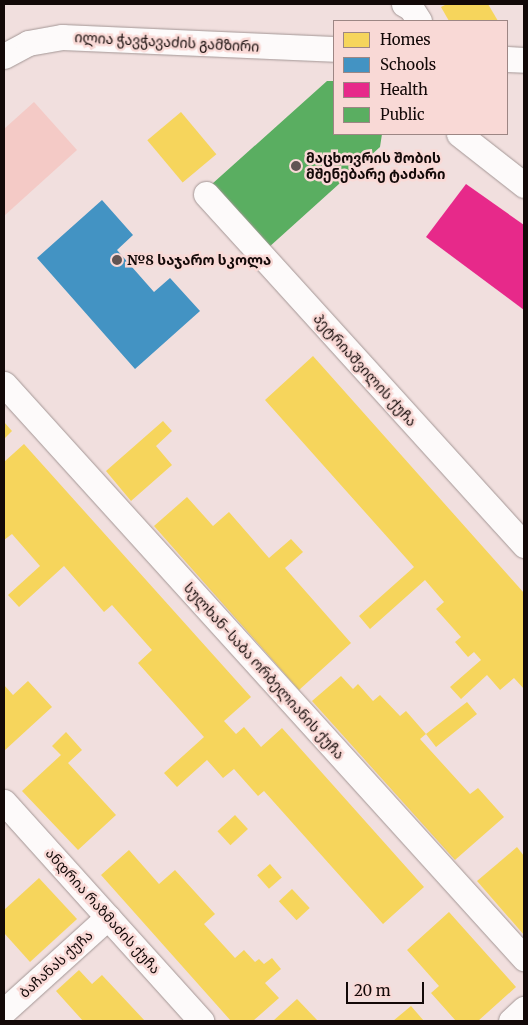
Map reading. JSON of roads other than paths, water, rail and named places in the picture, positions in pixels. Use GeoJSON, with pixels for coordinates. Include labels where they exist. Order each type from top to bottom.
{"type":"FeatureCollection","features":[{"type":"Feature","properties":{"kind":"street"},"geometry":{"type":"LineString","coordinates":[[404,4],[411,8],[418,20]]}},
{"type":"Feature","properties":{"kind":"street","name":"ილია ჭავჭავაძის გამზირი"},"geometry":{"type":"LineString","coordinates":[[4,56],[28,43],[62,37],[333,49]]}},
{"type":"Feature","properties":{"kind":"street"},"geometry":{"type":"LineString","coordinates":[[508,59],[524,60]]}},
{"type":"Feature","properties":{"kind":"street"},"geometry":{"type":"LineString","coordinates":[[460,135],[524,185]]}},
{"type":"Feature","properties":{"kind":"street","name":"პეტრიაშვილის ქუჩა"},"geometry":{"type":"LineString","coordinates":[[206,194],[524,545]]}},
{"type":"Feature","properties":{"kind":"street","name":"სულხან-საბა ორბელიანის ქუჩა"},"geometry":{"type":"LineString","coordinates":[[4,384],[524,958]]}},
{"type":"Feature","properties":{"kind":"street","name":"ანდრია რაზმაძის ქუჩა"},"geometry":{"type":"LineString","coordinates":[[4,802],[201,1021]]}},
{"type":"Feature","properties":{"kind":"street","name":"ბაჩანას ქუჩა"},"geometry":{"type":"LineString","coordinates":[[4,1011],[108,917]]}},
{"type":"Feature","properties":{"kind":"street"},"geometry":{"type":"LineString","coordinates":[[511,1021],[524,1009]]}},
{"type":"Feature","properties":{"kind":"place","name":"მაცხოვრის შობის მშენებარე ტაძარი"},"geometry":{"type":"Point","coordinates":[296,166]}},
{"type":"Feature","properties":{"kind":"place","name":"№8 საჯარო სკოლა"},"geometry":{"type":"Point","coordinates":[117,260]}}]}
